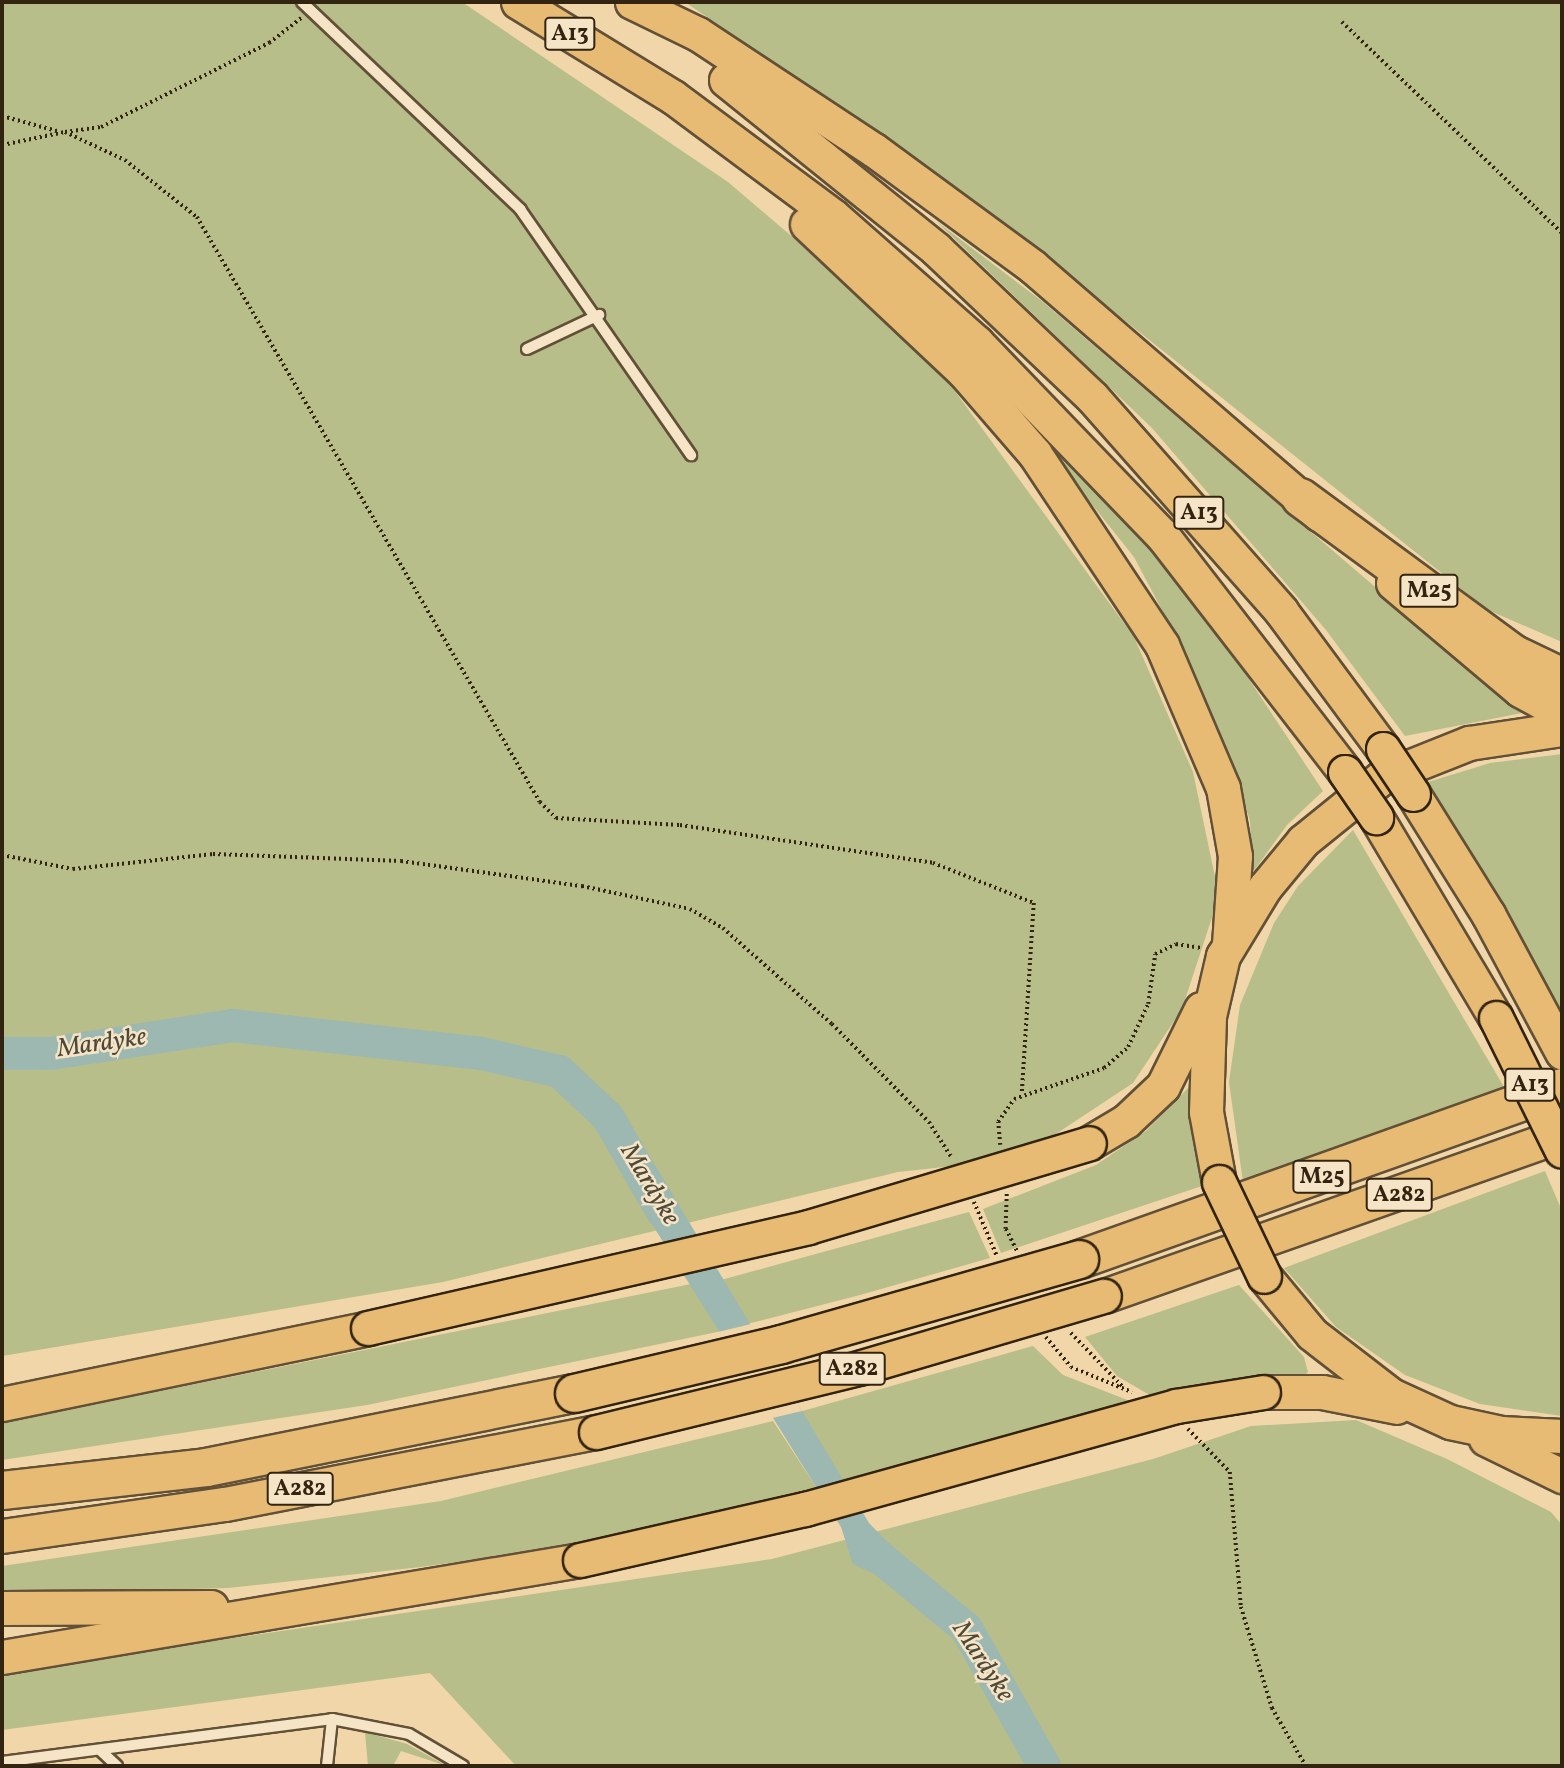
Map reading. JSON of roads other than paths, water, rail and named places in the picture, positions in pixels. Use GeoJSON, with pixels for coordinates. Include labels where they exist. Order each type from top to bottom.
{"type":"FeatureCollection","features":[{"type":"Feature","properties":{"kind":"highway","name":"A13"},"geometry":{"type":"LineString","coordinates":[[518,2],[673,97],[833,216],[977,343],[1162,535],[1345,772],[1376,817],[1496,1018],[1562,1151]]}},
{"type":"Feature","properties":{"kind":"highway","name":"A13"},"geometry":{"type":"LineString","coordinates":[[637,5],[688,53],[752,98],[936,250],[1092,397],[1281,611],[1383,750],[1413,794],[1537,1003],[1562,1052]]}},
{"type":"Feature","properties":{"kind":"highway"},"geometry":{"type":"LineString","coordinates":[[637,5],[698,34],[874,150],[1033,267],[1300,497],[1485,663],[1562,713]]}},
{"type":"Feature","properties":{"kind":"highway"},"geometry":{"type":"LineString","coordinates":[[622,67],[646,94],[899,307],[1008,423],[1096,537],[1161,645],[1215,762],[1235,856],[1205,1096],[1219,1182],[1264,1276],[1349,1367],[1443,1419],[1562,1476]]}},
{"type":"Feature","properties":{"kind":"highway","name":"M25"},"geometry":{"type":"LineString","coordinates":[[1300,497],[1491,639],[1562,677]]}},
{"type":"Feature","properties":{"kind":"highway"},"geometry":{"type":"LineString","coordinates":[[2,1404],[368,1328],[808,1227],[1089,1143],[1126,1121],[1163,1086],[1223,958],[1303,841],[1381,778],[1469,743],[1562,729]]}},
{"type":"Feature","properties":{"kind":"highway","name":"M25"},"geometry":{"type":"LineString","coordinates":[[2,1490],[206,1467],[574,1393],[834,1330],[1079,1259],[1562,1087]]}},
{"type":"Feature","properties":{"kind":"highway","name":"A282"},"geometry":{"type":"LineString","coordinates":[[2,1536],[225,1504],[596,1432],[862,1367],[1104,1296],[1562,1135]]}},
{"type":"Feature","properties":{"kind":"highway"},"geometry":{"type":"LineString","coordinates":[[2,1395],[121,1380]]}},
{"type":"Feature","properties":{"kind":"highway"},"geometry":{"type":"LineString","coordinates":[[2,1657],[318,1607],[580,1560],[839,1500],[1176,1406],[1263,1392],[1322,1392],[1501,1433],[1562,1436]]}},
{"type":"Feature","properties":{"kind":"highway"},"geometry":{"type":"LineString","coordinates":[[2,1608],[318,1607]]}},
{"type":"Feature","properties":{"kind":"lane"},"geometry":{"type":"LineString","coordinates":[[302,2],[520,209],[599,315],[691,455]]}},
{"type":"Feature","properties":{"kind":"lane"},"geometry":{"type":"LineString","coordinates":[[527,349],[599,315]]}},
{"type":"Feature","properties":{"kind":"lane"},"geometry":{"type":"LineString","coordinates":[[327,1766],[332,1719]]}},
{"type":"Feature","properties":{"kind":"lane"},"geometry":{"type":"LineString","coordinates":[[2,1762],[332,1719],[409,1734],[463,1766]]}},
{"type":"Feature","properties":{"kind":"lane"},"geometry":{"type":"LineString","coordinates":[[101,1751],[117,1766]]}},
{"type":"Feature","properties":{"kind":"water"},"geometry":{"type":"Polygon","coordinates":[[[655,1165],[869,1523],[916,1571],[893,1583],[853,1564],[841,1527],[632,1192],[628,1178],[655,1165]]]}},
{"type":"Feature","properties":{"kind":"waterway","name":"Mardyke"},"geometry":{"type":"LineString","coordinates":[[2,1053],[50,1053],[232,1025],[481,1053],[559,1071],[607,1116],[662,1211]]}},
{"type":"Feature","properties":{"kind":"waterway","name":"Mardyke"},"geometry":{"type":"LineString","coordinates":[[870,1549],[966,1628],[1044,1766]]}}]}
